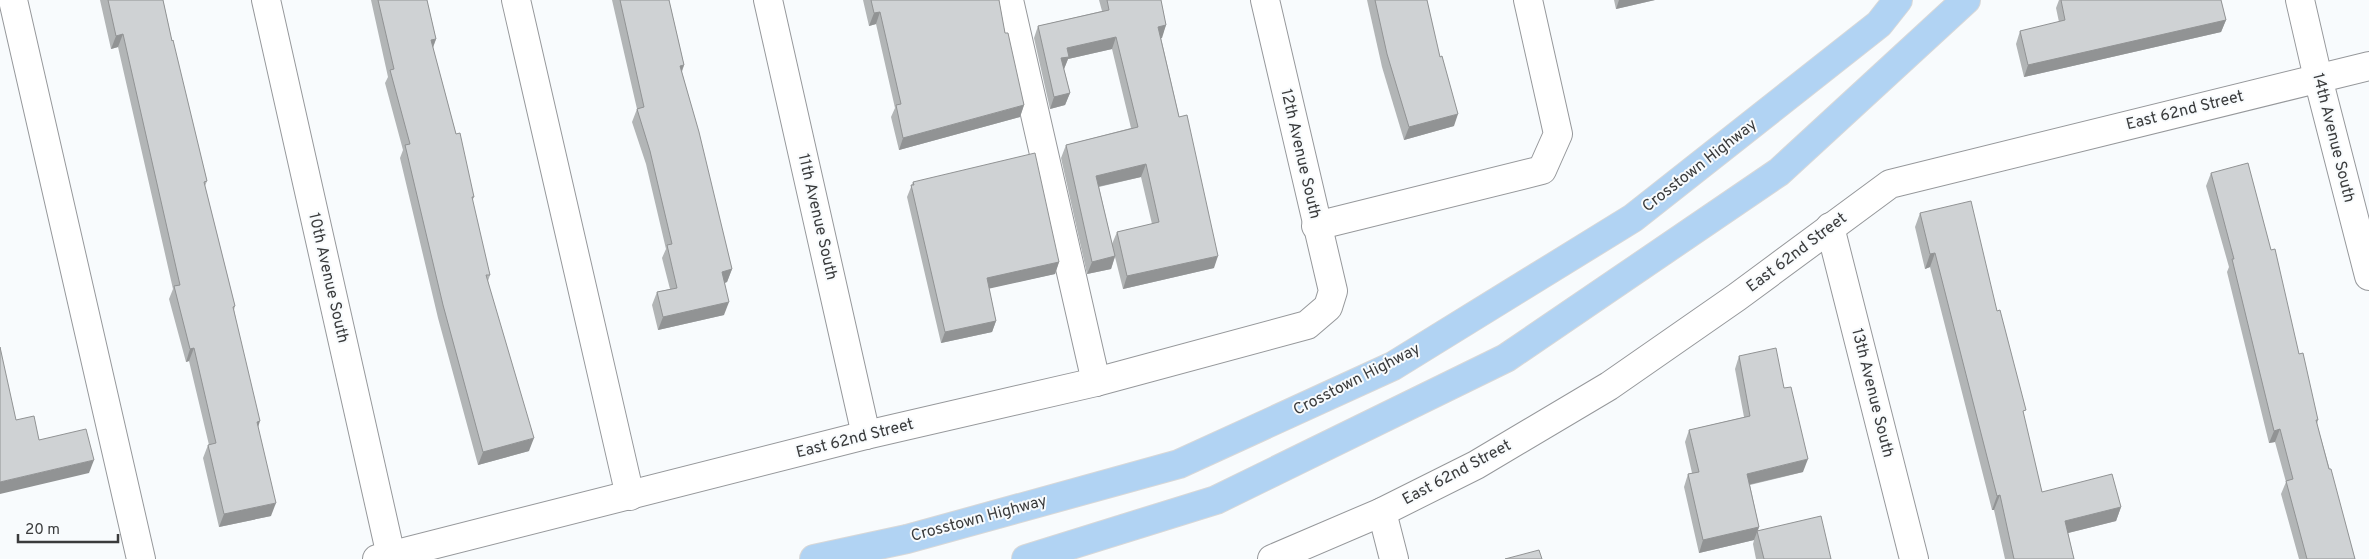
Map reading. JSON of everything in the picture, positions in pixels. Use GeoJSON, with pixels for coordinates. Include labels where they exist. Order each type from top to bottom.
{"type":"FeatureCollection","features":[{"type":"Feature","properties":{"kind":"highway","name":"Crosstown Highway"},"geometry":{"type":"LineString","coordinates":[[814,559],[907,539],[1179,464],[1393,366],[1633,218],[1879,24],[1898,0]]}},
{"type":"Feature","properties":{"kind":"highway"},"geometry":{"type":"LineString","coordinates":[[1026,559],[1216,500],[1506,358],[1779,172],[1966,0]]}},
{"type":"Feature","properties":{"kind":"street"},"geometry":{"type":"LineString","coordinates":[[13,0],[141,559]]}},
{"type":"Feature","properties":{"kind":"street","name":"10th Avenue South"},"geometry":{"type":"LineString","coordinates":[[266,0],[384,557]]}},
{"type":"Feature","properties":{"kind":"street"},"geometry":{"type":"LineString","coordinates":[[516,0],[630,496]]}},
{"type":"Feature","properties":{"kind":"street","name":"11th Avenue South"},"geometry":{"type":"LineString","coordinates":[[768,0],[866,435]]}},
{"type":"Feature","properties":{"kind":"street"},"geometry":{"type":"LineString","coordinates":[[1009,0],[1096,382]]}},
{"type":"Feature","properties":{"kind":"street","name":"12th Avenue South"},"geometry":{"type":"LineString","coordinates":[[1265,0],[1316,226],[1333,291],[1328,307]]}},
{"type":"Feature","properties":{"kind":"street"},"geometry":{"type":"LineString","coordinates":[[1316,226],[1542,170],[1558,134],[1528,0]]}},
{"type":"Feature","properties":{"kind":"street","name":"14th Avenue South"},"geometry":{"type":"LineString","coordinates":[[2300,0],[2369,276]]}},
{"type":"Feature","properties":{"kind":"street","name":"East 62nd Street"},"geometry":{"type":"LineString","coordinates":[[1272,559],[1382,512],[1476,465],[1609,386],[1737,297],[1890,184],[2369,66]]}},
{"type":"Feature","properties":{"kind":"street","name":"13th Avenue South"},"geometry":{"type":"LineString","coordinates":[[1830,227],[1914,559]]}},
{"type":"Feature","properties":{"kind":"street","name":"East 62nd Street"},"geometry":{"type":"LineString","coordinates":[[384,557],[866,435],[1096,382],[1307,325],[1328,307]]}},
{"type":"Feature","properties":{"kind":"street"},"geometry":{"type":"LineString","coordinates":[[1382,512],[1394,559]]}},
{"type":"Feature","properties":{"kind":"building"},"geometry":{"type":"Polygon","coordinates":[[[108,0],[163,0],[207,181],[204,182],[235,306],[233,307],[260,421],[257,422],[276,503],[224,514],[208,445],[216,443],[194,348],[190,349],[174,286],[180,285],[123,34],[116,36],[108,0]]]}},
{"type":"Feature","properties":{"kind":"building"},"geometry":{"type":"Polygon","coordinates":[[[378,0],[427,0],[436,39],[431,40],[456,134],[460,133],[474,197],[472,197],[490,275],[486,275],[534,438],[483,452],[443,305],[405,145],[410,144],[390,70],[394,69],[378,0]]]}},
{"type":"Feature","properties":{"kind":"building"},"geometry":{"type":"Polygon","coordinates":[[[620,0],[669,0],[684,65],[680,66],[699,132],[732,269],[722,272],[729,302],[663,317],[657,292],[677,288],[667,245],[672,244],[650,151],[637,109],[644,107],[620,0]]]}},
{"type":"Feature","properties":{"kind":"building"},"geometry":{"type":"Polygon","coordinates":[[[871,0],[999,0],[1005,33],[1008,33],[1024,105],[903,138],[896,105],[901,104],[880,12],[874,13],[871,0]]]}},
{"type":"Feature","properties":{"kind":"building"},"geometry":{"type":"Polygon","coordinates":[[[1107,0],[1161,0],[1166,25],[1158,27],[1179,117],[1187,115],[1218,256],[1127,276],[1117,232],[1159,222],[1146,164],[1096,176],[1115,256],[1092,262],[1066,145],[1138,127],[1116,37],[1067,48],[1069,57],[1061,58],[1070,93],[1054,97],[1038,26],[1109,10],[1107,0]]]}},
{"type":"Feature","properties":{"kind":"building"},"geometry":{"type":"Polygon","coordinates":[[[1375,0],[1427,0],[1440,57],[1442,56],[1458,114],[1409,127],[1387,54],[1375,0]]]}},
{"type":"Feature","properties":{"kind":"building"},"geometry":{"type":"Polygon","coordinates":[[[2061,0],[2221,0],[2226,20],[2028,65],[2020,31],[2065,20],[2061,0]]]}},
{"type":"Feature","properties":{"kind":"building"},"geometry":{"type":"Polygon","coordinates":[[[1035,153],[1059,262],[987,278],[996,321],[945,332],[911,185],[914,185],[913,182],[1035,153]]]}},
{"type":"Feature","properties":{"kind":"building"},"geometry":{"type":"Polygon","coordinates":[[[2248,163],[2271,250],[2275,249],[2299,354],[2303,353],[2318,420],[2316,420],[2355,559],[2307,559],[2286,481],[2293,479],[2280,429],[2274,431],[2232,259],[2234,259],[2211,173],[2248,163]]]}},
{"type":"Feature","properties":{"kind":"building"},"geometry":{"type":"Polygon","coordinates":[[[1971,201],[1997,311],[2000,310],[2026,410],[2023,411],[2042,492],[2112,474],[2121,507],[2065,521],[2074,559],[2014,559],[2000,495],[1997,496],[1935,253],[1930,254],[1920,213],[1971,201]]]}},
{"type":"Feature","properties":{"kind":"building"},"geometry":{"type":"Polygon","coordinates":[[[0,347],[16,420],[34,416],[39,440],[86,429],[94,460],[0,482],[0,347]]]}},
{"type":"Feature","properties":{"kind":"building"},"geometry":{"type":"Polygon","coordinates":[[[1776,348],[1784,388],[1791,387],[1808,459],[1747,474],[1759,527],[1703,540],[1688,474],[1699,472],[1689,430],[1750,416],[1739,356],[1776,348]]]}},
{"type":"Feature","properties":{"kind":"building"},"geometry":{"type":"Polygon","coordinates":[[[1821,516],[1831,559],[1764,559],[1757,531],[1821,516]]]}},
{"type":"Feature","properties":{"kind":"building"},"geometry":{"type":"Polygon","coordinates":[[[1539,550],[1542,559],[1505,559],[1539,550]]]}}]}
